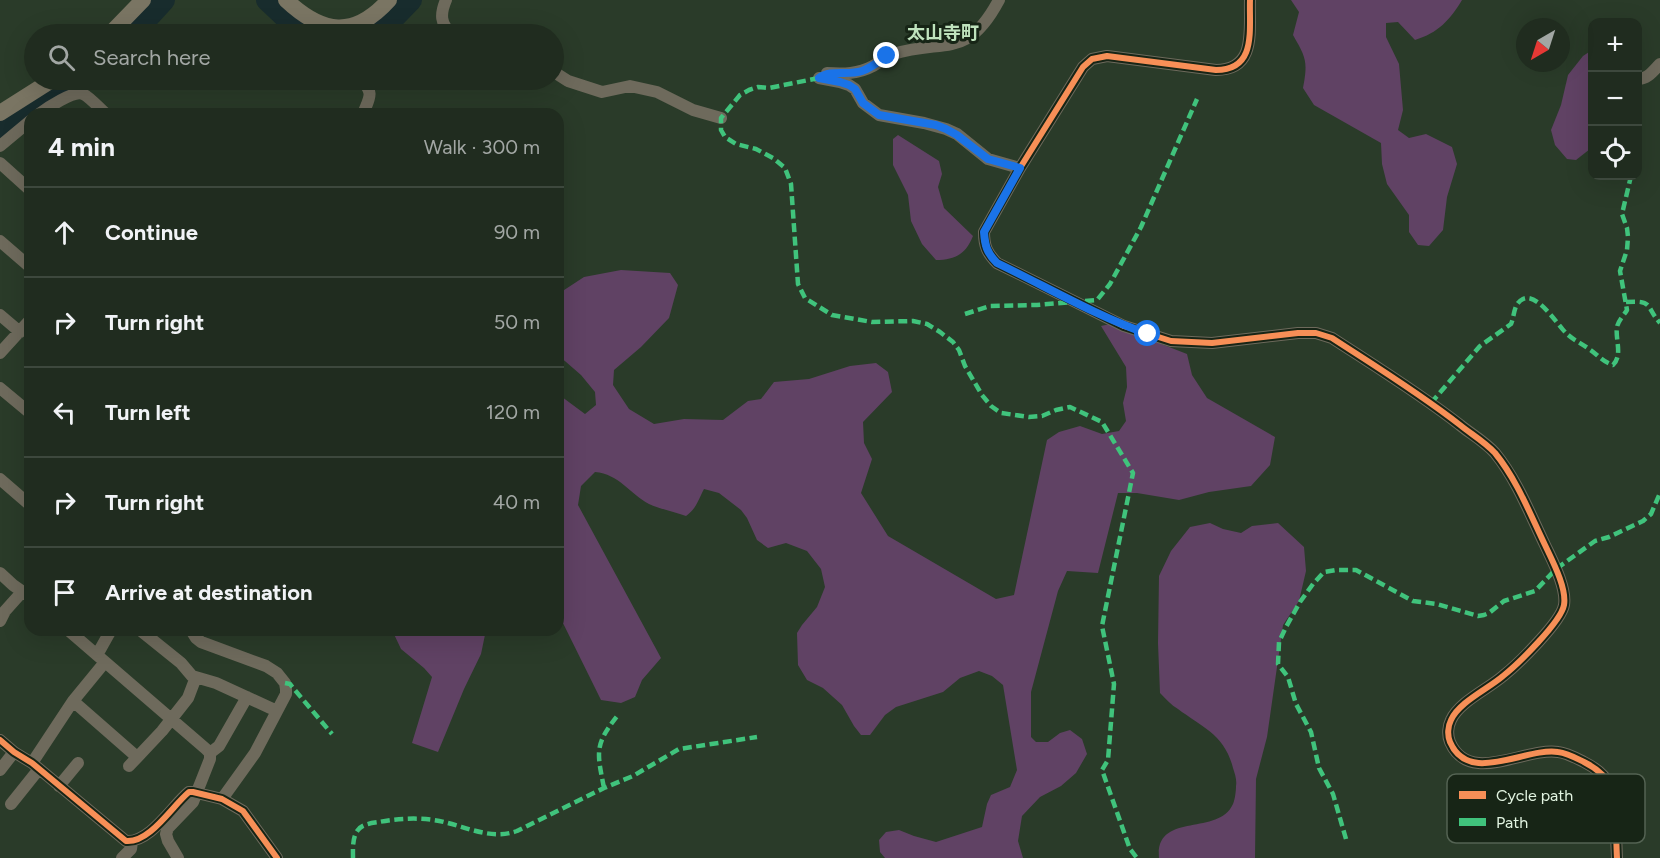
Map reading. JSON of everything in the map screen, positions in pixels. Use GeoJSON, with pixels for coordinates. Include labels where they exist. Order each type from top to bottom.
{"type":"FeatureCollection","features":[{"type":"Feature","properties":{"kind":"street"},"geometry":{"type":"LineString","coordinates":[[120,24],[143,0]]}},
{"type":"Feature","properties":{"kind":"street"},"geometry":{"type":"LineString","coordinates":[[286,0],[300,13],[323,24]]}},
{"type":"Feature","properties":{"kind":"street"},"geometry":{"type":"LineString","coordinates":[[358,24],[379,11],[389,0]]}},
{"type":"Feature","properties":{"kind":"street"},"geometry":{"type":"LineString","coordinates":[[443,24],[441,12],[446,0]]}},
{"type":"Feature","properties":{"kind":"street"},"geometry":{"type":"LineString","coordinates":[[999,0],[983,24],[964,41],[900,52],[887,56],[862,71],[847,74],[826,73],[819,78],[849,85],[855,89],[863,103],[879,115],[936,125],[957,135],[988,159],[1020,168]]}},
{"type":"Feature","properties":{"kind":"street"},"geometry":{"type":"LineString","coordinates":[[1250,0],[1247,53],[1240,63],[1227,70],[1107,56],[1092,59],[1083,67],[1020,168],[984,232],[984,244],[989,255],[997,263],[1124,326],[1171,340],[1212,343],[1298,333],[1316,333],[1332,338],[1431,403],[1493,451],[1506,468],[1533,518],[1564,590],[1565,603],[1561,615],[1504,676],[1464,705],[1452,718],[1448,730],[1450,742],[1457,752],[1477,764],[1538,753],[1558,752],[1592,766],[1602,774]]}},
{"type":"Feature","properties":{"kind":"street"},"geometry":{"type":"LineString","coordinates":[[1642,79],[1649,76],[1660,64]]}},
{"type":"Feature","properties":{"kind":"street"},"geometry":{"type":"LineString","coordinates":[[564,78],[602,92],[630,86],[657,92],[693,110],[722,118]]}},
{"type":"Feature","properties":{"kind":"street"},"geometry":{"type":"LineString","coordinates":[[0,113],[36,90]]}},
{"type":"Feature","properties":{"kind":"street"},"geometry":{"type":"LineString","coordinates":[[365,108],[370,90]]}},
{"type":"Feature","properties":{"kind":"street"},"geometry":{"type":"LineString","coordinates":[[47,108],[77,93],[84,94],[99,108]]}},
{"type":"Feature","properties":{"kind":"street"},"geometry":{"type":"LineString","coordinates":[[0,146],[24,126]]}},
{"type":"Feature","properties":{"kind":"street"},"geometry":{"type":"LineString","coordinates":[[0,163],[24,185]]}},
{"type":"Feature","properties":{"kind":"street"},"geometry":{"type":"LineString","coordinates":[[0,241],[24,262]]}},
{"type":"Feature","properties":{"kind":"street"},"geometry":{"type":"LineString","coordinates":[[0,315],[24,325]]}},
{"type":"Feature","properties":{"kind":"street"},"geometry":{"type":"LineString","coordinates":[[0,353],[24,328]]}},
{"type":"Feature","properties":{"kind":"street"},"geometry":{"type":"LineString","coordinates":[[0,388],[24,408]]}},
{"type":"Feature","properties":{"kind":"street"},"geometry":{"type":"LineString","coordinates":[[0,479],[24,500]]}},
{"type":"Feature","properties":{"kind":"street"},"geometry":{"type":"LineString","coordinates":[[0,573],[24,593]]}},
{"type":"Feature","properties":{"kind":"street"},"geometry":{"type":"LineString","coordinates":[[0,621],[5,610],[24,596]]}},
{"type":"Feature","properties":{"kind":"street"},"geometry":{"type":"LineString","coordinates":[[75,636],[210,753],[210,759],[193,802],[168,828],[166,834],[178,858]]}},
{"type":"Feature","properties":{"kind":"street"},"geometry":{"type":"LineString","coordinates":[[11,804],[101,658],[109,636]]}},
{"type":"Feature","properties":{"kind":"street"},"geometry":{"type":"LineString","coordinates":[[147,636],[181,663],[192,676],[216,683],[278,711]]}},
{"type":"Feature","properties":{"kind":"street"},"geometry":{"type":"LineString","coordinates":[[195,636],[211,647],[266,666],[277,673],[286,688],[286,694],[278,711],[255,753],[222,799]]}},
{"type":"Feature","properties":{"kind":"street"},"geometry":{"type":"LineString","coordinates":[[73,701],[133,761],[188,698],[196,677]]}},
{"type":"Feature","properties":{"kind":"street"},"geometry":{"type":"LineString","coordinates":[[210,753],[219,746],[247,697]]}},
{"type":"Feature","properties":{"kind":"street"},"geometry":{"type":"LineString","coordinates":[[0,740],[126,841],[132,842],[157,825],[189,792],[222,799],[237,806],[247,815],[262,839],[278,858]]}},
{"type":"Feature","properties":{"kind":"street"},"geometry":{"type":"LineString","coordinates":[[0,770],[14,752]]}},
{"type":"Feature","properties":{"kind":"street"},"geometry":{"type":"LineString","coordinates":[[59,786],[78,763]]}},
{"type":"Feature","properties":{"kind":"street"},"geometry":{"type":"LineString","coordinates":[[122,858],[131,849],[132,842]]}},
{"type":"Feature","properties":{"kind":"street"},"geometry":{"type":"LineString","coordinates":[[1616,843],[1617,858]]}},
{"type":"Feature","properties":{"kind":"shaded area"},"geometry":{"type":"Polygon","coordinates":[[[1291,0],[1462,0],[1443,25],[1415,40],[1398,22],[1386,23],[1386,37],[1399,64],[1403,110],[1398,130],[1409,138],[1426,134],[1452,147],[1457,164],[1447,197],[1443,230],[1429,246],[1418,245],[1409,232],[1409,215],[1387,184],[1382,164],[1381,143],[1314,105],[1303,88],[1305,60],[1293,35],[1299,12],[1291,0]]]}},
{"type":"Feature","properties":{"kind":"shaded area"},"geometry":{"type":"Polygon","coordinates":[[[1588,53],[1588,151],[1576,160],[1567,159],[1555,145],[1551,130],[1561,105],[1568,75],[1588,53]]]}},
{"type":"Feature","properties":{"kind":"shaded area"},"geometry":{"type":"Polygon","coordinates":[[[898,135],[939,161],[942,174],[938,187],[944,208],[973,236],[959,255],[936,260],[922,244],[911,221],[908,195],[893,165],[893,139],[898,135]]]}},
{"type":"Feature","properties":{"kind":"shaded area"},"geometry":{"type":"Polygon","coordinates":[[[621,270],[670,273],[678,285],[669,318],[641,347],[614,370],[613,385],[629,409],[654,424],[684,419],[723,420],[748,401],[761,399],[774,382],[809,379],[850,366],[876,363],[888,372],[892,392],[863,422],[864,443],[872,459],[861,493],[888,536],[996,599],[1014,595],[1047,440],[1059,432],[1080,426],[1102,434],[1119,431],[1126,421],[1123,403],[1127,387],[1126,367],[1101,326],[1110,324],[1187,354],[1192,375],[1207,398],[1275,437],[1270,465],[1251,486],[1209,492],[1179,500],[1137,493],[1118,493],[1098,573],[1067,571],[1058,591],[1031,692],[1031,737],[1036,742],[1048,742],[1060,733],[1070,730],[1082,739],[1087,754],[1076,773],[1061,786],[1040,797],[1022,816],[1018,841],[1023,858],[885,858],[880,852],[879,840],[886,832],[899,830],[936,842],[982,827],[991,795],[1010,787],[1017,770],[1003,685],[992,676],[979,671],[960,678],[943,692],[896,707],[885,715],[870,735],[861,735],[842,705],[823,688],[807,680],[798,665],[797,633],[817,607],[825,587],[821,569],[807,551],[786,543],[768,548],[757,540],[741,510],[719,493],[704,489],[695,507],[686,516],[649,504],[611,476],[595,472],[581,486],[578,505],[661,658],[642,680],[635,697],[621,703],[601,700],[564,625],[564,398],[585,414],[596,405],[595,392],[581,375],[564,360],[564,290],[584,277],[621,270]]]}},
{"type":"Feature","properties":{"kind":"shaded area"},"geometry":{"type":"Polygon","coordinates":[[[1210,523],[1241,533],[1252,526],[1278,523],[1304,547],[1306,571],[1299,601],[1283,625],[1267,737],[1256,779],[1255,858],[1159,858],[1160,844],[1167,834],[1177,829],[1215,820],[1225,814],[1233,804],[1235,795],[1236,777],[1224,747],[1212,733],[1173,706],[1160,693],[1159,576],[1171,551],[1190,527],[1210,523]]]}},
{"type":"Feature","properties":{"kind":"shaded area"},"geometry":{"type":"Polygon","coordinates":[[[395,636],[485,636],[481,654],[438,752],[412,743],[432,677],[401,649],[395,636]]]}},
{"type":"Feature","properties":{"kind":"waterway"},"geometry":{"type":"LineString","coordinates":[[142,24],[164,0]]}},
{"type":"Feature","properties":{"kind":"waterway"},"geometry":{"type":"LineString","coordinates":[[267,0],[292,24]]}},
{"type":"Feature","properties":{"kind":"waterway"},"geometry":{"type":"LineString","coordinates":[[388,24],[411,0]]}},
{"type":"Feature","properties":{"kind":"waterway"},"geometry":{"type":"LineString","coordinates":[[34,108],[65,90]]}},
{"type":"Feature","properties":{"kind":"waterway"},"geometry":{"type":"LineString","coordinates":[[0,135],[24,115]]}},
{"type":"Feature","properties":{"kind":"marked path"},"geometry":{"type":"LineString","coordinates":[[819,78],[749,90],[740,95],[721,118],[721,130],[725,137],[736,144],[756,149],[785,168],[791,184],[798,284],[805,298],[832,315],[872,322],[913,321],[927,324],[953,342],[982,395],[991,406],[1001,413],[1029,417],[1042,416],[1070,407],[1102,422],[1133,473],[1102,626],[1114,684],[1108,760],[1102,770],[1130,849],[1137,858]]}},
{"type":"Feature","properties":{"kind":"marked path"},"geometry":{"type":"LineString","coordinates":[[965,314],[990,306],[1097,300],[1110,284],[1141,227],[1197,99]]}},
{"type":"Feature","properties":{"kind":"marked path"},"geometry":{"type":"LineString","coordinates":[[1431,403],[1480,346],[1511,324],[1516,307],[1523,299],[1528,298],[1540,304],[1569,335],[1613,365],[1618,357],[1617,327],[1627,310],[1620,271],[1627,250],[1627,228],[1622,214],[1630,180]]}},
{"type":"Feature","properties":{"kind":"marked path"},"geometry":{"type":"LineString","coordinates":[[1626,302],[1645,303],[1660,323]]}},
{"type":"Feature","properties":{"kind":"marked path"},"geometry":{"type":"LineString","coordinates":[[1346,839],[1333,794],[1319,768],[1311,732],[1296,704],[1288,677],[1278,664],[1279,642],[1300,602],[1313,584],[1324,572],[1356,570],[1413,601],[1437,604],[1478,616],[1484,615],[1504,601],[1535,591],[1556,569],[1595,541],[1643,521],[1651,514],[1660,493]]}},
{"type":"Feature","properties":{"kind":"marked path"},"geometry":{"type":"LineString","coordinates":[[285,683],[290,684],[332,734]]}},
{"type":"Feature","properties":{"kind":"marked path"},"geometry":{"type":"LineString","coordinates":[[604,788],[599,749],[610,725],[618,715]]}},
{"type":"Feature","properties":{"kind":"marked path"},"geometry":{"type":"LineString","coordinates":[[353,858],[356,833],[367,824],[420,819],[436,820],[490,834],[517,831],[633,776],[679,749],[757,737]]}},
{"type":"Feature","properties":{"kind":"cycle path"},"geometry":{"type":"LineString","coordinates":[[1250,0],[1250,35],[1245,56],[1229,68],[1216,70],[1107,56],[1092,59],[1083,67],[1020,168],[984,232],[987,249],[997,263],[1124,326],[1171,341],[1212,343],[1298,333],[1316,333],[1332,338],[1429,402],[1491,449],[1517,486],[1551,558],[1561,582],[1564,605],[1555,622],[1528,653],[1503,676],[1455,713],[1449,725],[1450,742],[1459,755],[1470,761],[1499,762],[1545,752],[1558,752],[1588,764],[1602,774]]}},
{"type":"Feature","properties":{"kind":"cycle path"},"geometry":{"type":"LineString","coordinates":[[0,740],[32,763],[126,841],[144,836],[182,798],[189,792],[193,792],[222,799],[243,811],[277,858]]}},
{"type":"Feature","properties":{"kind":"cycle path"},"geometry":{"type":"LineString","coordinates":[[1616,843],[1617,858]]}},
{"type":"Feature","properties":{"kind":"district","name":"太山寺町"},"geometry":{"type":"Point","coordinates":[943,33]}},
{"type":"Feature","properties":{"kind":"route"},"geometry":{"type":"LineString","coordinates":[[887,56],[862,71],[847,74],[826,73],[819,78],[849,85],[855,89],[863,103],[879,115],[936,125],[957,135],[988,159],[1020,168],[984,232],[984,244],[989,255],[997,263],[1099,314],[1148,334]]}}]}
